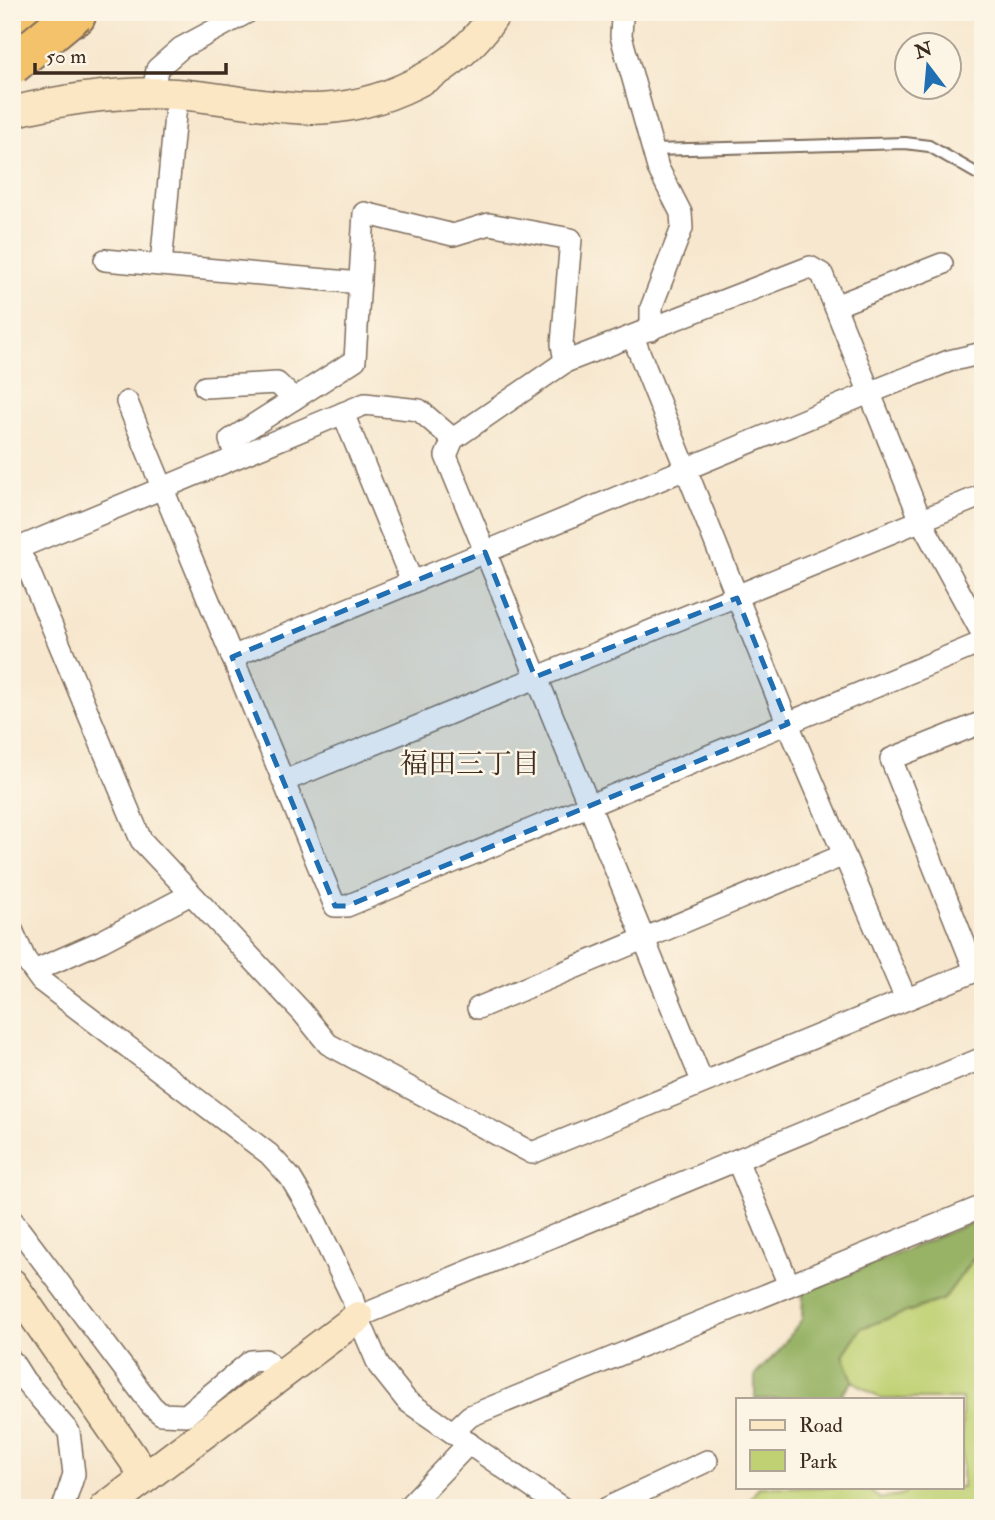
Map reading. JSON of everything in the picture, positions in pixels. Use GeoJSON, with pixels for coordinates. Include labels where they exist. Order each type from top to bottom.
{"type":"FeatureCollection","features":[{"type":"Feature","properties":{"kind":"highway"},"geometry":{"type":"LineString","coordinates":[[12,65],[76,12]]}},
{"type":"Feature","properties":{"kind":"highway"},"geometry":{"type":"LineString","coordinates":[[12,32],[88,12]]}},
{"type":"Feature","properties":{"kind":"street"},"geometry":{"type":"LineString","coordinates":[[161,265],[165,94],[158,69],[181,48],[248,12]]}},
{"type":"Feature","properties":{"kind":"street"},"geometry":{"type":"LineString","coordinates":[[12,112],[72,100],[165,94],[309,109],[346,106],[380,98],[414,84],[443,66],[471,43],[496,12]]}},
{"type":"Feature","properties":{"kind":"street"},"geometry":{"type":"LineString","coordinates":[[625,12],[622,17],[621,36],[653,150],[681,213],[682,228],[642,333],[685,469],[788,724],[906,999]]}},
{"type":"Feature","properties":{"kind":"street"},"geometry":{"type":"LineString","coordinates":[[236,457],[230,440],[355,360],[364,213],[453,235],[489,224],[571,239],[562,344],[565,362]]}},
{"type":"Feature","properties":{"kind":"street"},"geometry":{"type":"LineString","coordinates":[[105,260],[360,284]]}},
{"type":"Feature","properties":{"kind":"street"},"geometry":{"type":"LineString","coordinates":[[835,306],[942,264]]}},
{"type":"Feature","properties":{"kind":"street"},"geometry":{"type":"LineString","coordinates":[[702,1081],[446,456],[453,439],[565,362],[810,267],[822,274],[921,520],[983,635]]}},
{"type":"Feature","properties":{"kind":"street"},"geometry":{"type":"LineString","coordinates":[[232,657],[949,360],[983,353]]}},
{"type":"Feature","properties":{"kind":"street"},"geometry":{"type":"LineString","coordinates":[[205,387],[277,383],[294,399]]}},
{"type":"Feature","properties":{"kind":"street"},"geometry":{"type":"LineString","coordinates":[[127,402],[335,905],[347,906],[983,642]]}},
{"type":"Feature","properties":{"kind":"street"},"geometry":{"type":"LineString","coordinates":[[453,439],[419,410],[365,404],[14,548],[26,564],[141,840],[302,1012],[328,1044],[532,1153],[979,969],[891,759],[983,722]]}},
{"type":"Feature","properties":{"kind":"street"},"geometry":{"type":"LineString","coordinates":[[343,413],[412,582]]}},
{"type":"Feature","properties":{"kind":"street"},"geometry":{"type":"LineString","coordinates":[[284,781],[535,677],[737,598],[983,495]]}},
{"type":"Feature","properties":{"kind":"street"},"geometry":{"type":"LineString","coordinates":[[478,1008],[844,855]]}},
{"type":"Feature","properties":{"kind":"street"},"geometry":{"type":"LineString","coordinates":[[34,971],[102,941],[191,894]]}},
{"type":"Feature","properties":{"kind":"street"},"geometry":{"type":"LineString","coordinates":[[12,930],[25,959],[41,981],[269,1154],[290,1177],[312,1214],[352,1297],[379,1366],[407,1401],[562,1508]]}},
{"type":"Feature","properties":{"kind":"street"},"geometry":{"type":"LineString","coordinates":[[105,1508],[358,1317],[983,1058]]}},
{"type":"Feature","properties":{"kind":"street"},"geometry":{"type":"LineString","coordinates":[[737,1160],[789,1285]]}},
{"type":"Feature","properties":{"kind":"street"},"geometry":{"type":"LineString","coordinates":[[407,1508],[461,1438],[470,1416],[983,1206]]}},
{"type":"Feature","properties":{"kind":"street"},"geometry":{"type":"LineString","coordinates":[[12,1220],[152,1406],[161,1414],[186,1415],[251,1361],[265,1360],[281,1375]]}},
{"type":"Feature","properties":{"kind":"street"},"geometry":{"type":"LineString","coordinates":[[12,1284],[146,1476]]}},
{"type":"Feature","properties":{"kind":"street"},"geometry":{"type":"LineString","coordinates":[[12,1361],[24,1380],[69,1432],[74,1474],[63,1508]]}},
{"type":"Feature","properties":{"kind":"street"},"geometry":{"type":"LineString","coordinates":[[607,1508],[707,1461]]}},
{"type":"Feature","properties":{"kind":"lane"},"geometry":{"type":"LineString","coordinates":[[653,150],[905,143],[929,146],[983,177]]}},
{"type":"Feature","properties":{"kind":"highlighted area"},"geometry":{"type":"Polygon","coordinates":[[[485,552],[535,677],[737,598],[788,724],[347,906],[335,906],[232,657],[485,552]]]}},
{"type":"Feature","properties":{"kind":"green space"},"geometry":{"type":"Polygon","coordinates":[[[983,1218],[983,1244],[944,1299],[861,1328],[843,1355],[853,1381],[839,1398],[755,1398],[755,1375],[778,1352],[802,1319],[803,1293],[983,1218]]]}},
{"type":"Feature","properties":{"kind":"green space"},"geometry":{"type":"Polygon","coordinates":[[[974,1258],[983,1286],[983,1508],[744,1508],[758,1488],[867,1488],[880,1499],[904,1494],[907,1488],[964,1488],[964,1398],[879,1398],[853,1381],[843,1355],[861,1328],[944,1299],[974,1258]]]}},
{"type":"Feature","properties":{"kind":"district","name":"福田三丁目"},"geometry":{"type":"Point","coordinates":[470,764]}}]}
